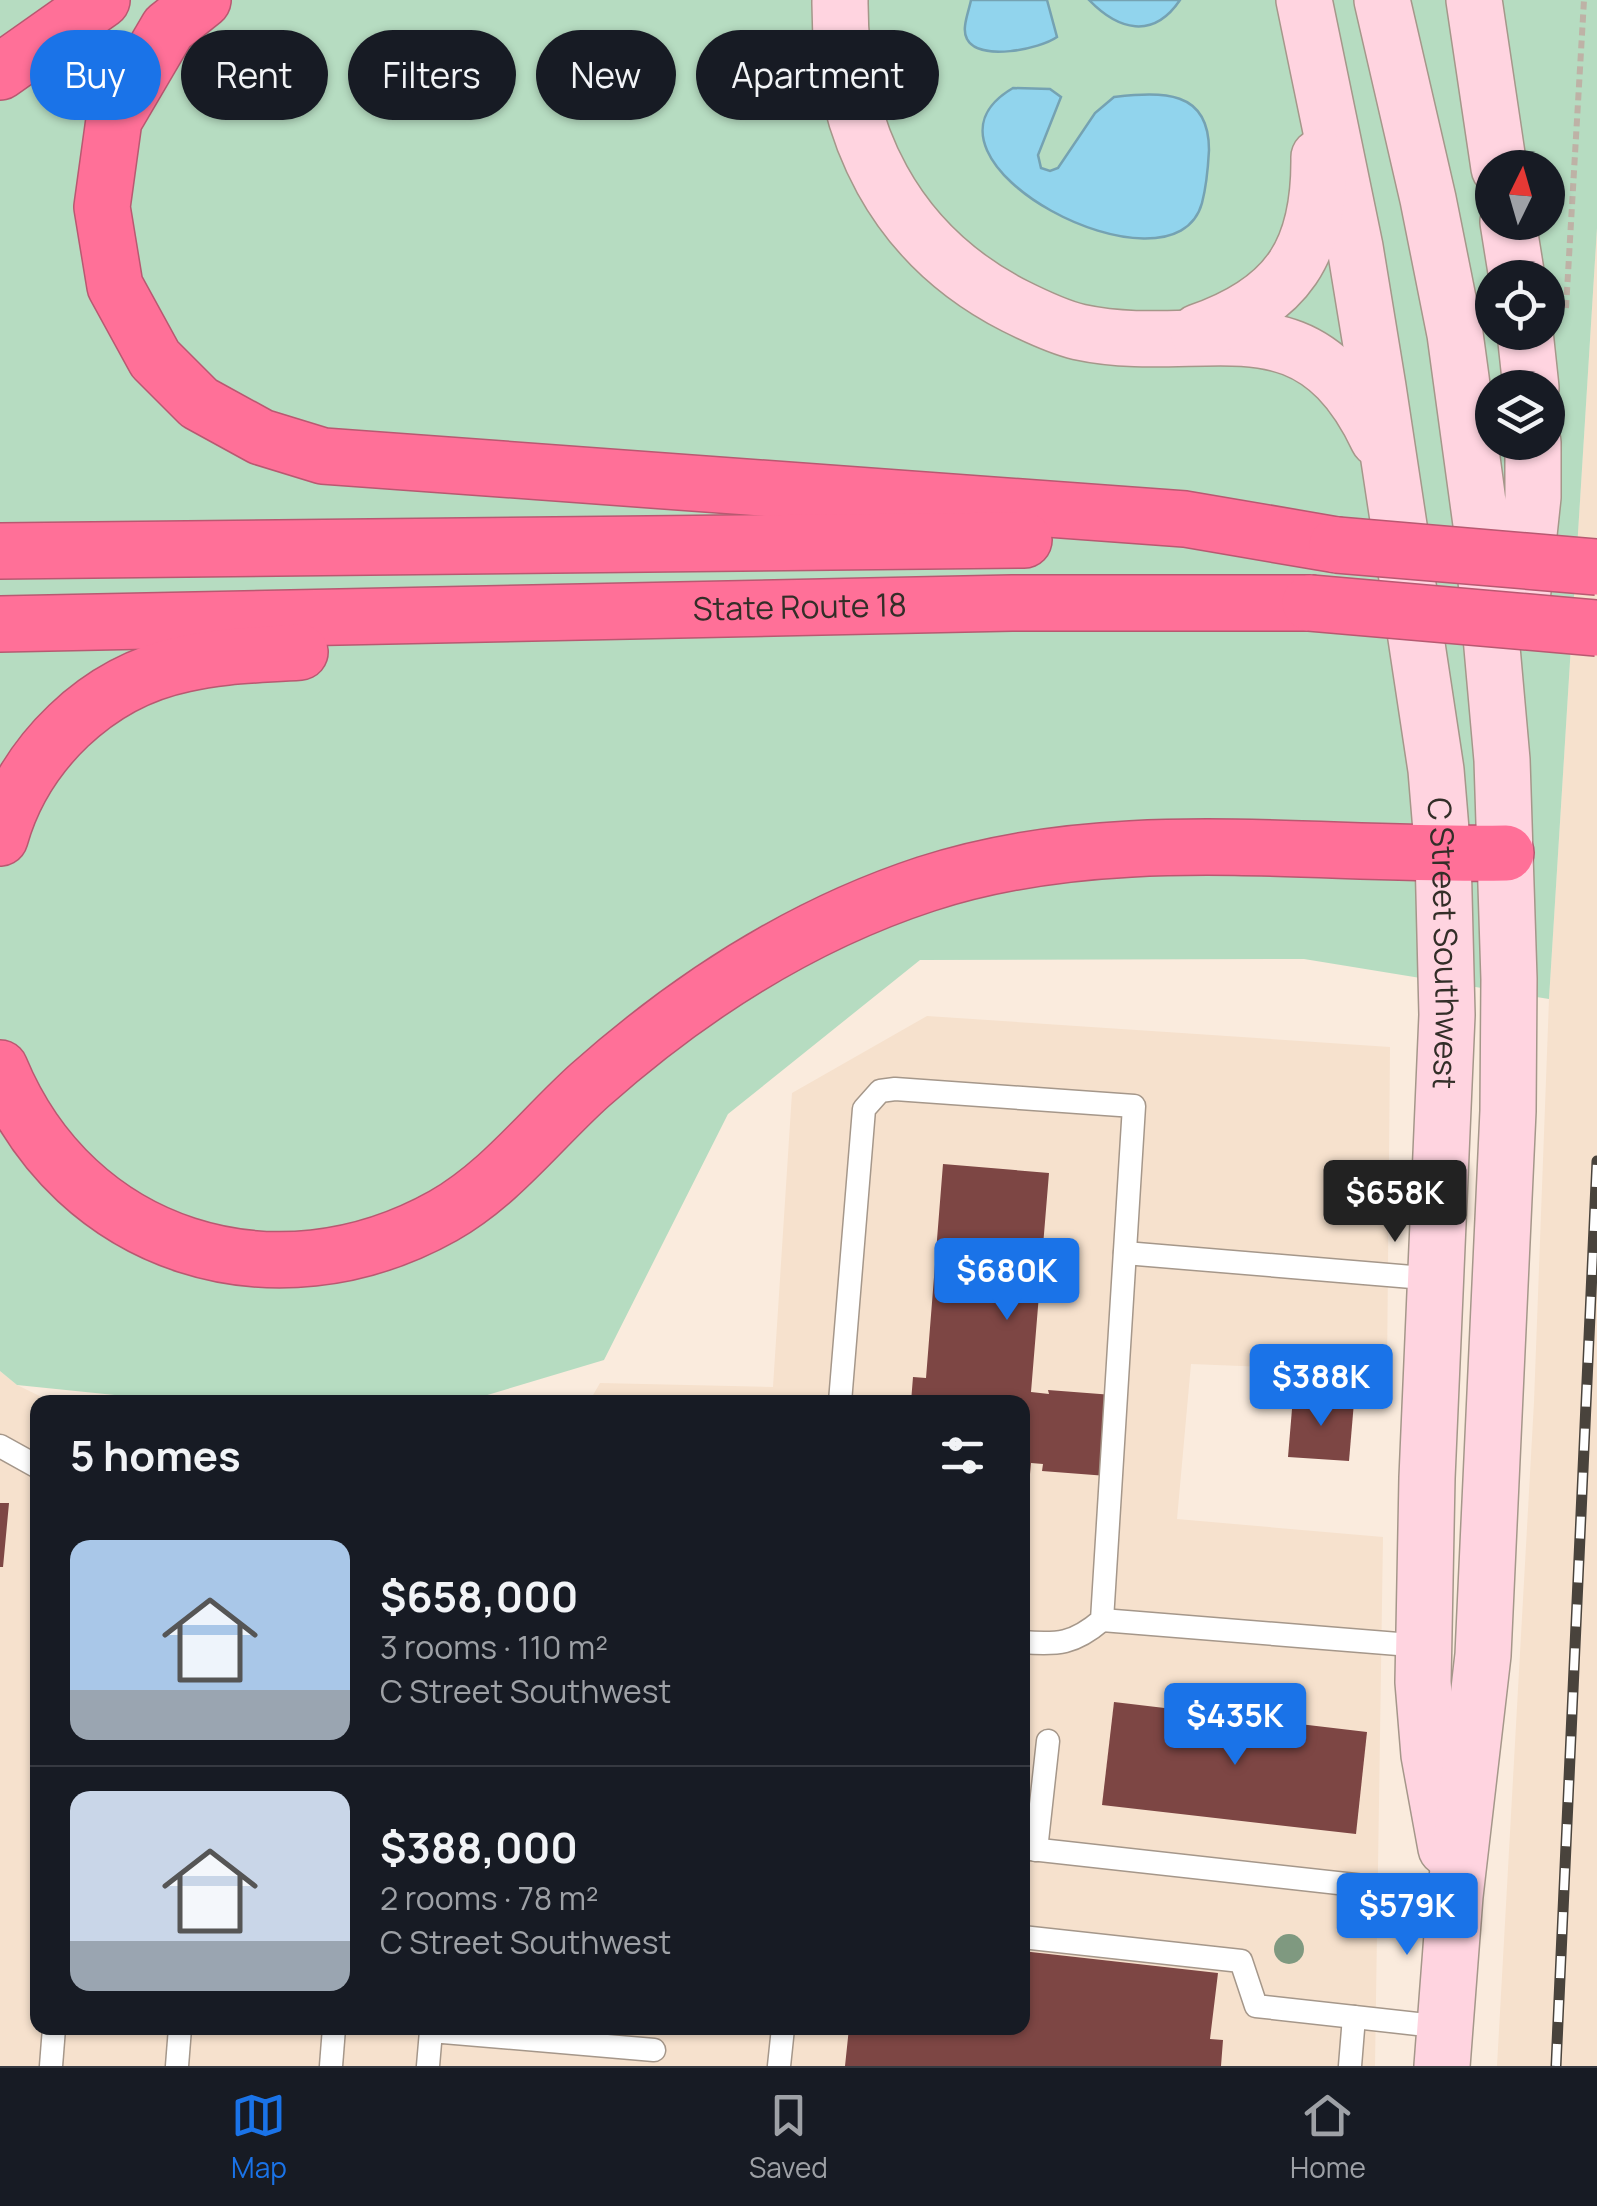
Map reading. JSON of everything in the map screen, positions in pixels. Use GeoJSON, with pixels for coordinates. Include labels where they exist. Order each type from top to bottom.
{"type":"FeatureCollection","features":[{"type":"Feature","properties":{"kind":"highway"},"geometry":{"type":"LineString","coordinates":[[0,72],[102,0]]}},
{"type":"Feature","properties":{"kind":"highway"},"geometry":{"type":"LineString","coordinates":[[203,0],[168,28],[114,120],[102,207],[115,286],[155,359],[199,403],[261,437],[323,456],[1185,519],[1337,545]]}},
{"type":"Feature","properties":{"kind":"highway","name":"State Route 18"},"geometry":{"type":"LineString","coordinates":[[0,550],[749,540],[1081,540],[1337,545],[1597,567]]}},
{"type":"Feature","properties":{"kind":"highway","name":"State Route 18"},"geometry":{"type":"LineString","coordinates":[[0,624],[1047,603],[1310,604],[1597,628]]}},
{"type":"Feature","properties":{"kind":"highway"},"geometry":{"type":"LineString","coordinates":[[0,838],[13,804],[48,747],[73,720],[110,693],[134,682],[181,664],[234,656],[388,647],[556,612]]}},
{"type":"Feature","properties":{"kind":"highway"},"geometry":{"type":"LineString","coordinates":[[0,1068],[22,1111],[76,1183],[104,1206],[180,1243],[232,1256],[286,1260],[342,1254],[401,1237],[446,1215],[492,1182],[647,1035],[770,953],[829,923],[925,884],[995,866],[1079,852],[1170,847],[1506,853]]}},
{"type":"Feature","properties":{"kind":"main road"},"geometry":{"type":"LineString","coordinates":[[840,0],[845,79],[856,121],[874,168],[918,234],[989,293],[1076,332],[1120,338],[1252,337],[1279,343],[1312,358],[1338,376],[1363,408],[1389,463]]}},
{"type":"Feature","properties":{"kind":"main road","name":"C Street Southwest"},"geometry":{"type":"LineString","coordinates":[[1304,0],[1355,248],[1436,770],[1443,854],[1446,1015],[1423,1646],[1429,1755],[1455,1896]]}},
{"type":"Feature","properties":{"kind":"main road","name":"C Street Southwest"},"geometry":{"type":"LineString","coordinates":[[1382,0],[1455,334],[1481,524],[1502,760],[1510,980],[1508,1110],[1484,1635],[1443,2046]]}},
{"type":"Feature","properties":{"kind":"main road"},"geometry":{"type":"LineString","coordinates":[[1474,0],[1497,150]]}},
{"type":"Feature","properties":{"kind":"main road"},"geometry":{"type":"LineString","coordinates":[[1181,337],[1251,310],[1280,285],[1302,254],[1316,218],[1320,180],[1319,63]]}},
{"type":"Feature","properties":{"kind":"main road"},"geometry":{"type":"LineString","coordinates":[[1502,760],[1531,516],[1533,460]]}},
{"type":"Feature","properties":{"kind":"lane"},"geometry":{"type":"LineString","coordinates":[[841,1395],[864,1109],[880,1091],[1134,1106],[1102,1620]]}},
{"type":"Feature","properties":{"kind":"lane"},"geometry":{"type":"LineString","coordinates":[[1125,1253],[1436,1279]]}},
{"type":"Feature","properties":{"kind":"lane"},"geometry":{"type":"LineString","coordinates":[[0,1446],[30,1462]]}},
{"type":"Feature","properties":{"kind":"lane"},"geometry":{"type":"LineString","coordinates":[[1030,1643],[1056,1645],[1084,1635],[1102,1620],[1423,1646]]}},
{"type":"Feature","properties":{"kind":"lane"},"geometry":{"type":"LineString","coordinates":[[1030,1843],[1048,1741]]}},
{"type":"Feature","properties":{"kind":"lane"},"geometry":{"type":"LineString","coordinates":[[1030,1849],[1455,1896]]}},
{"type":"Feature","properties":{"kind":"lane"},"geometry":{"type":"LineString","coordinates":[[1030,1938],[1241,1961],[1256,2006],[1354,2017],[1443,2046]]}},
{"type":"Feature","properties":{"kind":"lane"},"geometry":{"type":"LineString","coordinates":[[1350,2066],[1354,2017]]}},
{"type":"Feature","properties":{"kind":"lane"},"geometry":{"type":"LineString","coordinates":[[51,2066],[53,2035]]}},
{"type":"Feature","properties":{"kind":"lane"},"geometry":{"type":"LineString","coordinates":[[177,2066],[179,2035]]}},
{"type":"Feature","properties":{"kind":"lane"},"geometry":{"type":"LineString","coordinates":[[330,2066],[333,2035]]}},
{"type":"Feature","properties":{"kind":"lane"},"geometry":{"type":"LineString","coordinates":[[428,2066],[431,2035]]}},
{"type":"Feature","properties":{"kind":"lane"},"geometry":{"type":"LineString","coordinates":[[478,2035],[654,2050]]}},
{"type":"Feature","properties":{"kind":"lane"},"geometry":{"type":"LineString","coordinates":[[779,2066],[782,2035]]}},
{"type":"Feature","properties":{"kind":"shaded area"},"geometry":{"type":"Polygon","coordinates":[[[1597,228],[1597,2066],[1497,2066],[1534,1402],[1549,999],[1597,228]]]}},
{"type":"Feature","properties":{"kind":"shaded area"},"geometry":{"type":"Polygon","coordinates":[[[927,1016],[1390,1047],[1387,1372],[1191,1364],[1177,1519],[1383,1537],[1375,2066],[0,2066],[0,1371],[38,1395],[30,1395],[30,2035],[1030,2035],[1030,1395],[593,1395],[600,1383],[773,1387],[792,1093],[927,1016]]]}},
{"type":"Feature","properties":{"kind":"green space"},"geometry":{"type":"Polygon","coordinates":[[[0,0],[1597,0],[1597,228],[1549,999],[1304,959],[920,960],[728,1114],[604,1360],[487,1395],[115,1395],[17,1385],[0,1371],[0,0]]]}},
{"type":"Feature","properties":{"kind":"water"},"geometry":{"type":"Polygon","coordinates":[[[971,0],[1047,0],[1057,37],[1010,51],[974,46],[965,30],[971,0]]]}},
{"type":"Feature","properties":{"kind":"water"},"geometry":{"type":"Polygon","coordinates":[[[1089,0],[1180,0],[1158,21],[1135,26],[1112,18],[1089,0]]]}},
{"type":"Feature","properties":{"kind":"water"},"geometry":{"type":"Polygon","coordinates":[[[1013,88],[1050,89],[1061,97],[1038,155],[1041,168],[1050,171],[1058,168],[1095,113],[1114,97],[1165,95],[1192,105],[1207,130],[1209,150],[1202,203],[1181,231],[1144,238],[1098,231],[1051,211],[1012,183],[987,150],[985,118],[1013,88]]]}},
{"type":"Feature","properties":{"kind":"building"},"geometry":{"type":"Polygon","coordinates":[[[943,1164],[1049,1173],[1031,1392],[1126,1396],[1120,1477],[1042,1471],[1043,1464],[1031,1463],[1030,1474],[1030,1395],[912,1395],[913,1377],[926,1378],[943,1164]]]}},
{"type":"Feature","properties":{"kind":"building"},"geometry":{"type":"Polygon","coordinates":[[[1293,1397],[1354,1402],[1349,1461],[1288,1457],[1293,1397]]]}},
{"type":"Feature","properties":{"kind":"building"},"geometry":{"type":"Polygon","coordinates":[[[0,1503],[9,1503],[3,1567],[0,1567],[0,1503]]]}},
{"type":"Feature","properties":{"kind":"building"},"geometry":{"type":"Polygon","coordinates":[[[1114,1702],[1367,1732],[1356,1834],[1102,1805],[1114,1702]]]}},
{"type":"Feature","properties":{"kind":"building"},"geometry":{"type":"Polygon","coordinates":[[[1030,1952],[1218,1973],[1210,2039],[1223,2040],[1221,2066],[845,2066],[848,2035],[1030,2035],[1030,1952]]]}},
{"type":"Feature","properties":{"kind":"railway"},"geometry":{"type":"LineString","coordinates":[[1556,2066],[1597,1161]]}}]}
